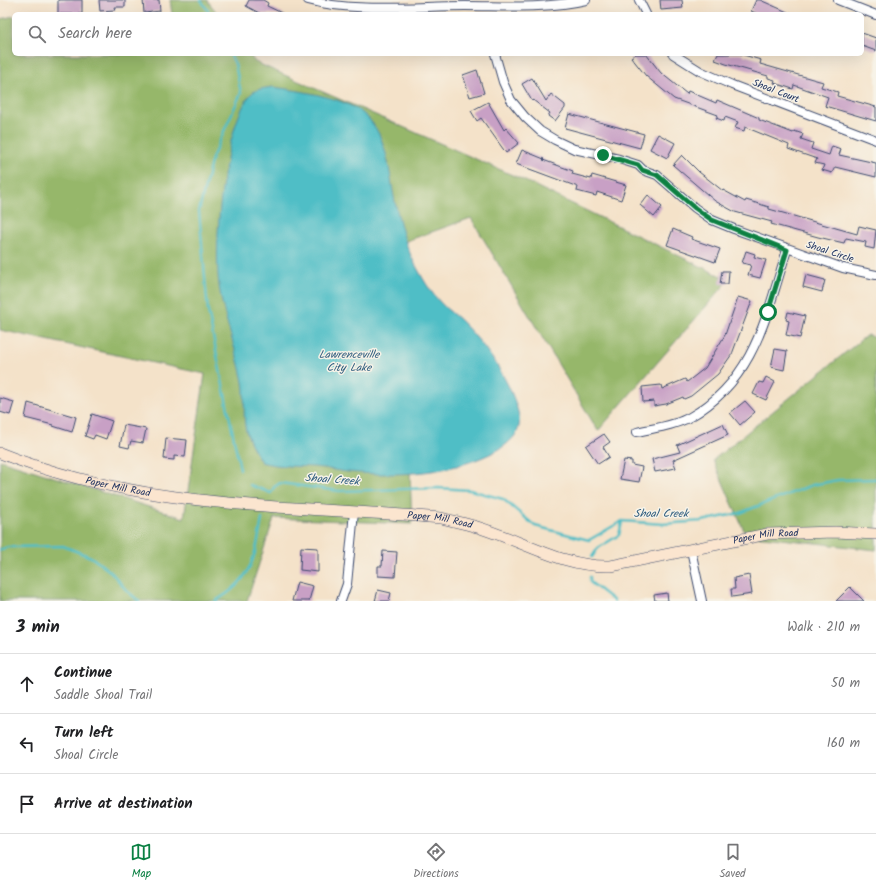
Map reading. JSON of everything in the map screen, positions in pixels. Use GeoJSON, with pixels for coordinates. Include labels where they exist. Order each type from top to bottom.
{"type":"FeatureCollection","features":[{"type":"Feature","properties":{"kind":"street"},"geometry":{"type":"LineString","coordinates":[[308,0],[319,3],[357,6],[494,10],[562,6],[586,0]]}},
{"type":"Feature","properties":{"kind":"street"},"geometry":{"type":"LineString","coordinates":[[639,0],[645,12]]}},
{"type":"Feature","properties":{"kind":"street"},"geometry":{"type":"LineString","coordinates":[[838,0],[876,15]]}},
{"type":"Feature","properties":{"kind":"street","name":"Shoal Circle"},"geometry":{"type":"LineString","coordinates":[[496,56],[503,82],[512,100],[525,117],[540,131],[555,140],[574,149],[619,158],[638,165],[642,170],[657,175],[695,208],[712,220],[787,250],[814,257],[842,268],[876,275]]}},
{"type":"Feature","properties":{"kind":"street","name":"Shoal Court"},"geometry":{"type":"LineString","coordinates":[[676,56],[700,71],[732,85],[876,140]]}},
{"type":"Feature","properties":{"kind":"street"},"geometry":{"type":"LineString","coordinates":[[637,432],[667,425],[689,417],[713,401],[734,380],[750,358],[760,333],[787,250]]}},
{"type":"Feature","properties":{"kind":"street","name":"Paper Mill Road"},"geometry":{"type":"LineString","coordinates":[[0,453],[87,481],[187,500],[390,514],[448,520],[476,526],[560,558],[594,567],[611,566],[767,534],[835,532],[876,534]]}},
{"type":"Feature","properties":{"kind":"street"},"geometry":{"type":"LineString","coordinates":[[341,601],[347,584],[354,512]]}},
{"type":"Feature","properties":{"kind":"street"},"geometry":{"type":"LineString","coordinates":[[691,550],[702,601]]}},
{"type":"Feature","properties":{"kind":"green space"},"geometry":{"type":"Polygon","coordinates":[[[170,0],[207,0],[216,12],[172,12],[170,0]]]}},
{"type":"Feature","properties":{"kind":"green space"},"geometry":{"type":"Polygon","coordinates":[[[12,16],[12,56],[250,56],[255,62],[519,178],[729,280],[598,431],[471,218],[316,273],[410,471],[412,524],[274,518],[247,601],[0,601],[0,460],[184,518],[205,374],[0,330],[0,19],[12,16]]]}},
{"type":"Feature","properties":{"kind":"green space"},"geometry":{"type":"Polygon","coordinates":[[[867,335],[876,338],[876,550],[746,535],[713,460],[867,335]]]}},
{"type":"Feature","properties":{"kind":"water","name":"Lawrenceville City Lake"},"geometry":{"type":"Polygon","coordinates":[[[273,87],[309,93],[347,104],[366,116],[379,133],[386,154],[400,223],[415,264],[426,284],[437,299],[474,334],[498,367],[516,404],[519,416],[519,427],[511,440],[498,450],[481,458],[444,469],[406,474],[348,472],[315,467],[274,465],[261,462],[249,440],[245,426],[243,383],[240,366],[220,292],[218,248],[222,190],[233,133],[241,110],[251,94],[264,88],[273,87]]]}},
{"type":"Feature","properties":{"kind":"building"},"geometry":{"type":"Polygon","coordinates":[[[58,0],[82,0],[82,12],[58,12],[58,0]]]}},
{"type":"Feature","properties":{"kind":"building"},"geometry":{"type":"Polygon","coordinates":[[[99,0],[125,0],[125,7],[114,7],[115,10],[100,11],[99,0]]]}},
{"type":"Feature","properties":{"kind":"building"},"geometry":{"type":"Polygon","coordinates":[[[143,0],[159,0],[160,11],[144,12],[143,0]]]}},
{"type":"Feature","properties":{"kind":"building"},"geometry":{"type":"Polygon","coordinates":[[[249,0],[263,0],[268,3],[267,6],[280,12],[257,12],[246,6],[249,0]]]}},
{"type":"Feature","properties":{"kind":"building"},"geometry":{"type":"Polygon","coordinates":[[[660,0],[682,0],[683,8],[661,10],[660,0]]]}},
{"type":"Feature","properties":{"kind":"building"},"geometry":{"type":"Polygon","coordinates":[[[756,0],[760,0],[787,12],[753,12],[751,11],[756,0]]]}},
{"type":"Feature","properties":{"kind":"building"},"geometry":{"type":"Polygon","coordinates":[[[864,34],[876,38],[876,51],[864,47],[864,34]]]}},
{"type":"Feature","properties":{"kind":"building"},"geometry":{"type":"Polygon","coordinates":[[[648,56],[661,73],[687,94],[688,91],[716,103],[717,100],[759,118],[759,120],[793,133],[794,131],[803,134],[801,139],[813,143],[811,149],[829,155],[832,146],[841,149],[839,155],[876,163],[876,177],[835,167],[832,173],[822,170],[824,165],[815,163],[817,159],[788,149],[789,145],[745,127],[744,131],[735,128],[738,122],[725,117],[724,121],[716,118],[718,115],[674,99],[646,76],[631,57],[648,56]]]}},
{"type":"Feature","properties":{"kind":"building"},"geometry":{"type":"Polygon","coordinates":[[[717,56],[747,56],[761,60],[760,64],[823,82],[821,87],[838,92],[837,96],[876,107],[876,121],[825,106],[828,97],[794,85],[793,89],[774,83],[775,80],[768,78],[768,76],[715,60],[717,56]]]}},
{"type":"Feature","properties":{"kind":"building"},"geometry":{"type":"Polygon","coordinates":[[[477,70],[484,93],[470,97],[463,75],[477,70]]]}},
{"type":"Feature","properties":{"kind":"building"},"geometry":{"type":"Polygon","coordinates":[[[532,78],[546,101],[551,94],[565,105],[565,108],[555,121],[548,116],[550,113],[533,100],[532,101],[522,84],[532,78]]]}},
{"type":"Feature","properties":{"kind":"building"},"geometry":{"type":"Polygon","coordinates":[[[488,102],[504,130],[506,128],[519,143],[506,153],[481,118],[477,121],[471,111],[488,102]]]}},
{"type":"Feature","properties":{"kind":"building"},"geometry":{"type":"Polygon","coordinates":[[[569,114],[644,134],[640,148],[565,128],[569,114]]]}},
{"type":"Feature","properties":{"kind":"building"},"geometry":{"type":"Polygon","coordinates":[[[658,134],[675,143],[667,158],[650,149],[658,134]]]}},
{"type":"Feature","properties":{"kind":"building"},"geometry":{"type":"Polygon","coordinates":[[[522,150],[544,159],[543,160],[573,171],[572,174],[591,179],[592,175],[626,185],[621,200],[597,192],[596,196],[577,191],[578,187],[516,164],[522,150]]]}},
{"type":"Feature","properties":{"kind":"building"},"geometry":{"type":"Polygon","coordinates":[[[682,155],[699,172],[723,191],[745,202],[746,200],[769,207],[769,209],[857,234],[859,226],[876,230],[874,249],[865,247],[866,242],[846,238],[844,243],[771,224],[772,222],[735,212],[715,201],[673,165],[682,155]]]}},
{"type":"Feature","properties":{"kind":"building"},"geometry":{"type":"Polygon","coordinates":[[[648,195],[662,207],[654,217],[640,205],[648,195]]]}},
{"type":"Feature","properties":{"kind":"building"},"geometry":{"type":"Polygon","coordinates":[[[673,229],[692,237],[691,239],[720,249],[715,262],[667,245],[673,229]]]}},
{"type":"Feature","properties":{"kind":"building"},"geometry":{"type":"Polygon","coordinates":[[[746,251],[755,254],[754,257],[766,260],[760,278],[748,275],[751,265],[742,263],[746,251]]]}},
{"type":"Feature","properties":{"kind":"building"},"geometry":{"type":"Polygon","coordinates":[[[722,271],[729,271],[728,284],[720,284],[722,271]]]}},
{"type":"Feature","properties":{"kind":"building"},"geometry":{"type":"Polygon","coordinates":[[[806,275],[825,280],[822,292],[803,287],[806,275]]]}},
{"type":"Feature","properties":{"kind":"building"},"geometry":{"type":"Polygon","coordinates":[[[738,297],[752,301],[732,354],[718,374],[691,396],[684,399],[683,397],[666,404],[654,406],[654,401],[643,402],[642,387],[661,385],[662,389],[685,379],[687,382],[705,368],[725,335],[738,297]]]}},
{"type":"Feature","properties":{"kind":"building"},"geometry":{"type":"Polygon","coordinates":[[[788,312],[805,316],[800,338],[786,335],[789,321],[786,320],[788,312]]]}},
{"type":"Feature","properties":{"kind":"building"},"geometry":{"type":"Polygon","coordinates":[[[775,349],[787,351],[784,370],[771,367],[775,349]]]}},
{"type":"Feature","properties":{"kind":"building"},"geometry":{"type":"Polygon","coordinates":[[[766,377],[775,382],[766,400],[753,394],[759,382],[763,383],[766,377]]]}},
{"type":"Feature","properties":{"kind":"building"},"geometry":{"type":"Polygon","coordinates":[[[0,398],[14,402],[10,415],[0,412],[0,398]]]}},
{"type":"Feature","properties":{"kind":"building"},"geometry":{"type":"Polygon","coordinates":[[[745,401],[755,412],[740,425],[730,413],[745,401]]]}},
{"type":"Feature","properties":{"kind":"building"},"geometry":{"type":"Polygon","coordinates":[[[28,403],[76,417],[72,432],[53,425],[25,418],[28,403]]]}},
{"type":"Feature","properties":{"kind":"building"},"geometry":{"type":"Polygon","coordinates":[[[92,414],[112,421],[106,439],[95,435],[93,439],[85,436],[92,414]]]}},
{"type":"Feature","properties":{"kind":"building"},"geometry":{"type":"Polygon","coordinates":[[[723,424],[728,435],[673,460],[676,468],[655,472],[652,459],[680,452],[677,445],[723,424]]]}},
{"type":"Feature","properties":{"kind":"building"},"geometry":{"type":"Polygon","coordinates":[[[124,425],[146,429],[143,443],[131,441],[129,448],[120,446],[124,425]]]}},
{"type":"Feature","properties":{"kind":"building"},"geometry":{"type":"Polygon","coordinates":[[[604,434],[610,442],[603,447],[609,457],[598,464],[586,446],[604,434]]]}},
{"type":"Feature","properties":{"kind":"building"},"geometry":{"type":"Polygon","coordinates":[[[166,438],[187,440],[185,457],[174,456],[174,460],[164,459],[166,438]]]}},
{"type":"Feature","properties":{"kind":"building"},"geometry":{"type":"Polygon","coordinates":[[[624,460],[632,461],[632,465],[642,467],[639,482],[620,479],[624,460]]]}},
{"type":"Feature","properties":{"kind":"building"},"geometry":{"type":"Polygon","coordinates":[[[301,547],[318,548],[318,572],[300,570],[301,547]]]}},
{"type":"Feature","properties":{"kind":"building"},"geometry":{"type":"Polygon","coordinates":[[[383,551],[397,552],[395,577],[378,576],[378,566],[382,566],[383,551]]]}},
{"type":"Feature","properties":{"kind":"building"},"geometry":{"type":"Polygon","coordinates":[[[749,575],[752,594],[732,597],[731,589],[735,589],[734,578],[749,575]]]}},
{"type":"Feature","properties":{"kind":"building"},"geometry":{"type":"Polygon","coordinates":[[[297,582],[313,586],[309,601],[292,601],[297,582]]]}},
{"type":"Feature","properties":{"kind":"building"},"geometry":{"type":"Polygon","coordinates":[[[850,587],[864,601],[836,601],[850,587]]]}},
{"type":"Feature","properties":{"kind":"building"},"geometry":{"type":"Polygon","coordinates":[[[378,590],[391,593],[389,601],[375,601],[378,590]]]}},
{"type":"Feature","properties":{"kind":"building"},"geometry":{"type":"Polygon","coordinates":[[[667,593],[668,601],[655,601],[654,595],[667,593]]]}},
{"type":"Feature","properties":{"kind":"waterway"},"geometry":{"type":"LineString","coordinates":[[201,0],[209,12]]}},
{"type":"Feature","properties":{"kind":"waterway"},"geometry":{"type":"LineString","coordinates":[[231,56],[235,64],[241,93],[212,158],[199,211],[208,311],[240,469]]}},
{"type":"Feature","properties":{"kind":"waterway","name":"Shoal Creek"},"geometry":{"type":"LineString","coordinates":[[250,485],[271,493],[274,487],[280,483],[339,491],[438,488],[470,490],[503,499],[535,526],[589,540],[622,521],[663,524],[702,521],[740,513],[812,485],[838,480],[876,479]]}},
{"type":"Feature","properties":{"kind":"waterway","name":"Shoal Creek"},"geometry":{"type":"LineString","coordinates":[[215,601],[237,585],[250,567],[257,545],[262,519]]}},
{"type":"Feature","properties":{"kind":"waterway"},"geometry":{"type":"LineString","coordinates":[[592,557],[598,548],[619,535],[622,522]]}},
{"type":"Feature","properties":{"kind":"waterway","name":"Shoal Creek"},"geometry":{"type":"LineString","coordinates":[[0,550],[8,547],[63,546],[91,557],[111,572],[127,591],[139,601]]}},
{"type":"Feature","properties":{"kind":"waterway"},"geometry":{"type":"LineString","coordinates":[[590,577],[590,582],[614,601]]}},
{"type":"Feature","properties":{"kind":"route"},"geometry":{"type":"LineString","coordinates":[[603,155],[619,158],[638,165],[642,170],[657,175],[695,208],[712,220],[787,250],[768,312]]}}]}
